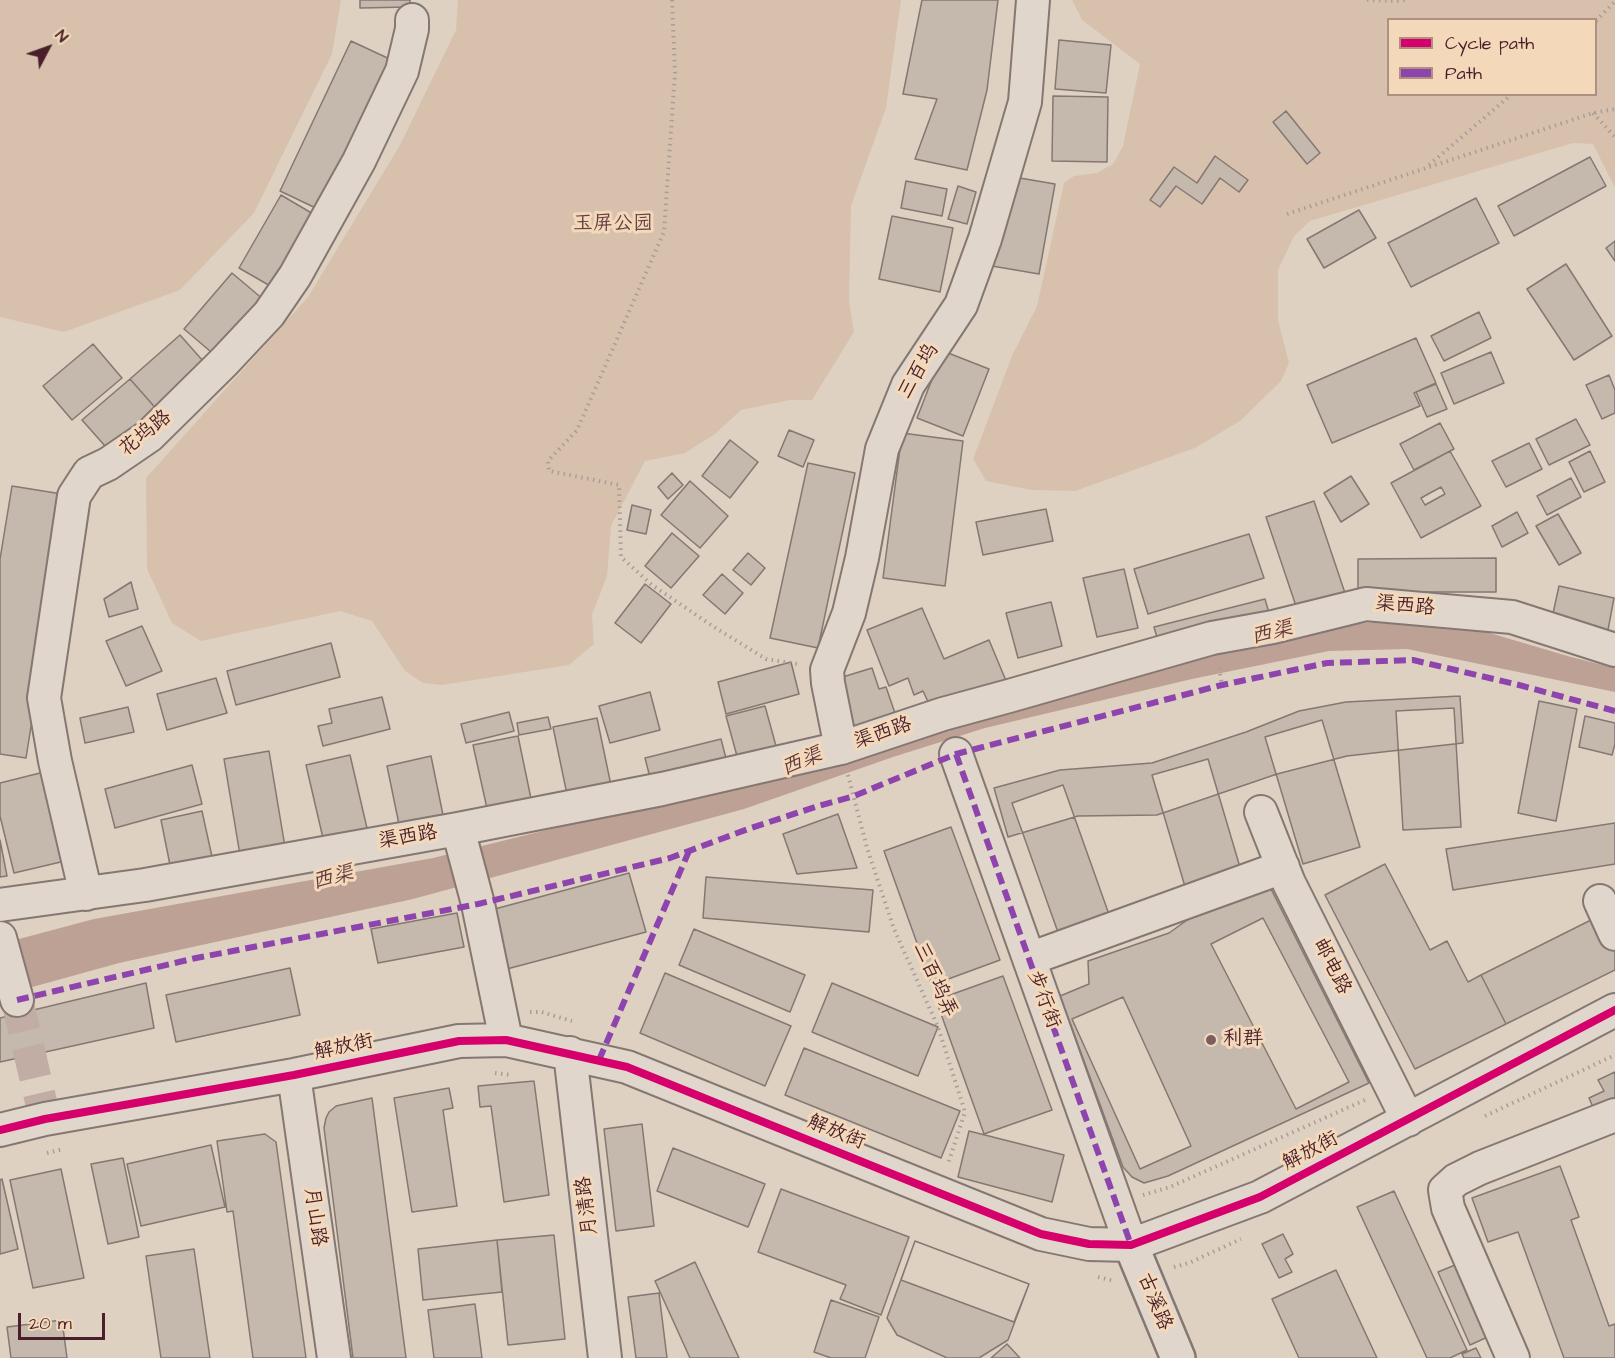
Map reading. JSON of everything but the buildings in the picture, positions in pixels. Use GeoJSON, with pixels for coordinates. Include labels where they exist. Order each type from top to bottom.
{"type":"FeatureCollection","features":[{"type":"Feature","properties":{"kind":"main road","name":"古溪路"},"geometry":{"type":"LineString","coordinates":[[1131,1245],[1178,1358]]}},
{"type":"Feature","properties":{"kind":"street","name":"三百坞"},"geometry":{"type":"LineString","coordinates":[[841,748],[827,670],[849,613],[860,569],[882,448],[908,385],[961,304],[985,239],[1025,102],[1034,0]]}},
{"type":"Feature","properties":{"kind":"street","name":"花坞路"},"geometry":{"type":"LineString","coordinates":[[86,894],[54,761],[44,698],[74,496],[89,473],[108,464],[149,436],[269,314],[295,276],[358,161],[402,71],[412,20]]}},
{"type":"Feature","properties":{"kind":"street","name":"渠西路"},"geometry":{"type":"LineString","coordinates":[[0,905],[145,885],[459,829],[662,789],[841,748],[943,714],[1212,638],[1273,627],[1366,603],[1512,617],[1615,650]]}},
{"type":"Feature","properties":{"kind":"street","name":"步行街"},"geometry":{"type":"LineString","coordinates":[[956,754],[1131,1245]]}},
{"type":"Feature","properties":{"kind":"street","name":"邮电路"},"geometry":{"type":"LineString","coordinates":[[1261,812],[1289,883],[1408,1120]]}},
{"type":"Feature","properties":{"kind":"street"},"geometry":{"type":"LineString","coordinates":[[459,829],[478,904],[507,1040]]}},
{"type":"Feature","properties":{"kind":"street"},"geometry":{"type":"LineString","coordinates":[[1029,959],[1282,867]]}},
{"type":"Feature","properties":{"kind":"street"},"geometry":{"type":"LineString","coordinates":[[1600,901],[1615,934]]}},
{"type":"Feature","properties":{"kind":"street"},"geometry":{"type":"LineString","coordinates":[[0,939],[17,1000]]}},
{"type":"Feature","properties":{"kind":"street","name":"解放街"},"geometry":{"type":"LineString","coordinates":[[0,1130],[45,1119],[294,1075],[459,1041],[507,1040],[627,1067],[1041,1234],[1089,1244],[1131,1245],[1260,1197],[1615,1010]]}},
{"type":"Feature","properties":{"kind":"street","name":"月清路"},"geometry":{"type":"LineString","coordinates":[[570,1053],[606,1358]]}},
{"type":"Feature","properties":{"kind":"street","name":"月山路"},"geometry":{"type":"LineString","coordinates":[[294,1075],[334,1358]]}},
{"type":"Feature","properties":{"kind":"street"},"geometry":{"type":"LineString","coordinates":[[1513,1358],[1448,1208],[1445,1190],[1456,1180],[1480,1168],[1615,1115]]}},
{"type":"Feature","properties":{"kind":"path"},"geometry":{"type":"LineString","coordinates":[[672,0],[675,73],[664,232],[577,430],[548,461],[549,471],[619,485],[621,557],[652,585],[714,627],[766,658],[827,670]]}},
{"type":"Feature","properties":{"kind":"path"},"geometry":{"type":"LineString","coordinates":[[1367,0],[1401,2],[1405,0]]}},
{"type":"Feature","properties":{"kind":"path"},"geometry":{"type":"LineString","coordinates":[[1597,20],[1615,1]]}},
{"type":"Feature","properties":{"kind":"path"},"geometry":{"type":"LineString","coordinates":[[1426,168],[1510,96]]}},
{"type":"Feature","properties":{"kind":"path"},"geometry":{"type":"LineString","coordinates":[[1287,214],[1593,113],[1615,110]]}},
{"type":"Feature","properties":{"kind":"path"},"geometry":{"type":"LineString","coordinates":[[1593,113],[1615,137]]}},
{"type":"Feature","properties":{"kind":"green space"},"geometry":{"type":"Polygon","coordinates":[[[0,0],[341,0],[332,54],[254,213],[180,290],[64,332],[0,317],[0,0]]]}},
{"type":"Feature","properties":{"kind":"green space","name":"玉屏公园"},"geometry":{"type":"Polygon","coordinates":[[[458,0],[901,0],[886,108],[851,206],[849,301],[854,332],[812,400],[790,400],[741,410],[715,434],[685,453],[645,461],[611,526],[607,576],[592,615],[594,644],[569,665],[442,685],[423,683],[405,671],[372,621],[340,611],[201,641],[172,623],[147,569],[146,478],[308,297],[400,145],[456,30],[458,0]]]}},
{"type":"Feature","properties":{"kind":"green space"},"geometry":{"type":"Polygon","coordinates":[[[1072,0],[1615,0],[1615,188],[1593,144],[1573,143],[1310,221],[1294,236],[1278,270],[1278,320],[1289,363],[1281,381],[1240,421],[1195,448],[1075,491],[1031,490],[986,481],[973,459],[1012,356],[1037,306],[1064,183],[1074,176],[1097,173],[1113,164],[1123,146],[1140,64],[1082,20],[1072,0]]]}},
{"type":"Feature","properties":{"kind":"water","name":"西渠"},"geometry":{"type":"Polygon","coordinates":[[[1382,621],[1483,631],[1615,668],[1615,692],[1407,649],[1329,651],[1192,679],[985,728],[893,757],[744,809],[413,899],[119,963],[0,996],[0,944],[94,919],[433,858],[704,789],[1075,682],[1200,658],[1331,627],[1382,621]]]}},
{"type":"Feature","properties":{"kind":"tunnel"},"geometry":{"type":"LineString","coordinates":[[17,1000],[45,1119]]}},
{"type":"Feature","properties":{"kind":"marked path"},"geometry":{"type":"LineString","coordinates":[[17,1000],[196,958],[478,904],[670,858],[748,829],[854,796],[956,754],[1222,685],[1327,663],[1413,660],[1615,711]]}},
{"type":"Feature","properties":{"kind":"marked path"},"geometry":{"type":"LineString","coordinates":[[956,754],[1131,1245]]}},
{"type":"Feature","properties":{"kind":"marked path"},"geometry":{"type":"LineString","coordinates":[[599,1060],[689,851]]}},
{"type":"Feature","properties":{"kind":"cycle path"},"geometry":{"type":"LineString","coordinates":[[0,1130],[45,1119],[294,1075],[459,1041],[506,1040],[627,1067],[1041,1234],[1089,1244],[1131,1245],[1260,1197],[1615,1010]]}},
{"type":"Feature","properties":{"kind":"place","name":"利群"},"geometry":{"type":"Point","coordinates":[1211,1040]}}]}
